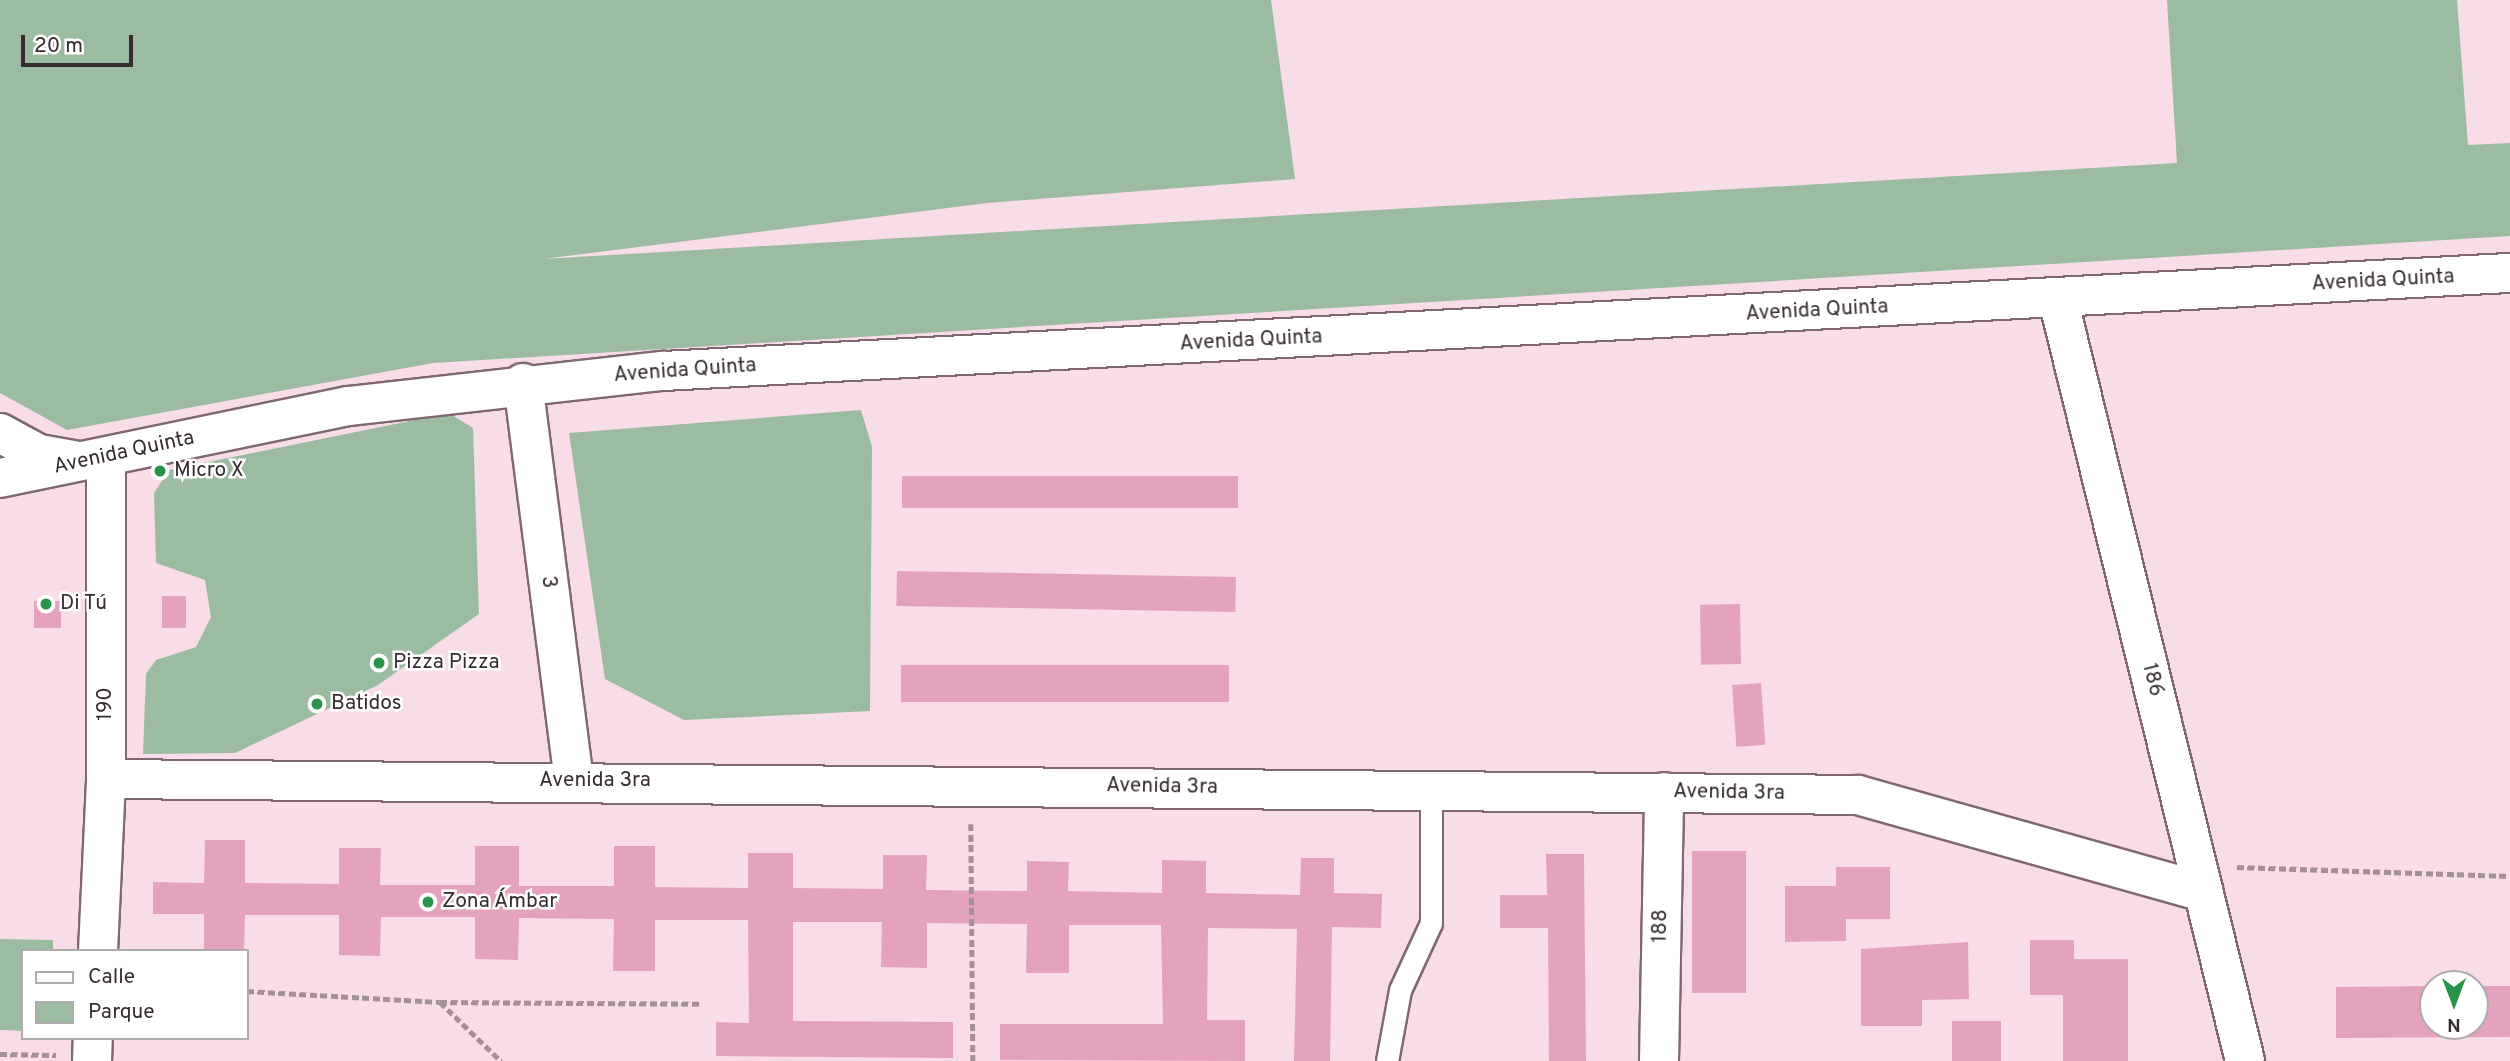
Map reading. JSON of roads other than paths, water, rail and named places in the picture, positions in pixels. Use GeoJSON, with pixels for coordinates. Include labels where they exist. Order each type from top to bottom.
{"type":"FeatureCollection","features":[{"type":"Feature","properties":{"kind":"street","name":"Avenida Quinta"},"geometry":{"type":"LineString","coordinates":[[0,478],[349,406],[523,383],[2510,274]]}},
{"type":"Feature","properties":{"kind":"street","name":"186"},"geometry":{"type":"LineString","coordinates":[[2058,299],[2245,1061]]}},
{"type":"Feature","properties":{"kind":"street","name":"3"},"geometry":{"type":"LineString","coordinates":[[523,383],[574,780]]}},
{"type":"Feature","properties":{"kind":"street"},"geometry":{"type":"LineString","coordinates":[[0,433],[39,454],[94,460]]}},
{"type":"Feature","properties":{"kind":"street","name":"190"},"geometry":{"type":"LineString","coordinates":[[94,460],[106,779],[98,949]]}},
{"type":"Feature","properties":{"kind":"street","name":"Avenida 3ra"},"geometry":{"type":"LineString","coordinates":[[106,779],[574,780],[1858,795],[2201,879]]}},
{"type":"Feature","properties":{"kind":"street","name":"188"},"geometry":{"type":"LineString","coordinates":[[1659,1061],[1664,792]]}},
{"type":"Feature","properties":{"kind":"lane"},"geometry":{"type":"LineString","coordinates":[[1387,1061],[1400,990],[1431,923],[1431,790]]}},
{"type":"Feature","properties":{"kind":"place","name":"Micro X"},"geometry":{"type":"Point","coordinates":[160,471]}},
{"type":"Feature","properties":{"kind":"place","name":"Di Tú"},"geometry":{"type":"Point","coordinates":[46,604]}},
{"type":"Feature","properties":{"kind":"place","name":"Pizza Pizza"},"geometry":{"type":"Point","coordinates":[379,663]}},
{"type":"Feature","properties":{"kind":"place","name":"Batidos"},"geometry":{"type":"Point","coordinates":[317,704]}},
{"type":"Feature","properties":{"kind":"place","name":"Zona Ámbar"},"geometry":{"type":"Point","coordinates":[428,902]}}]}
